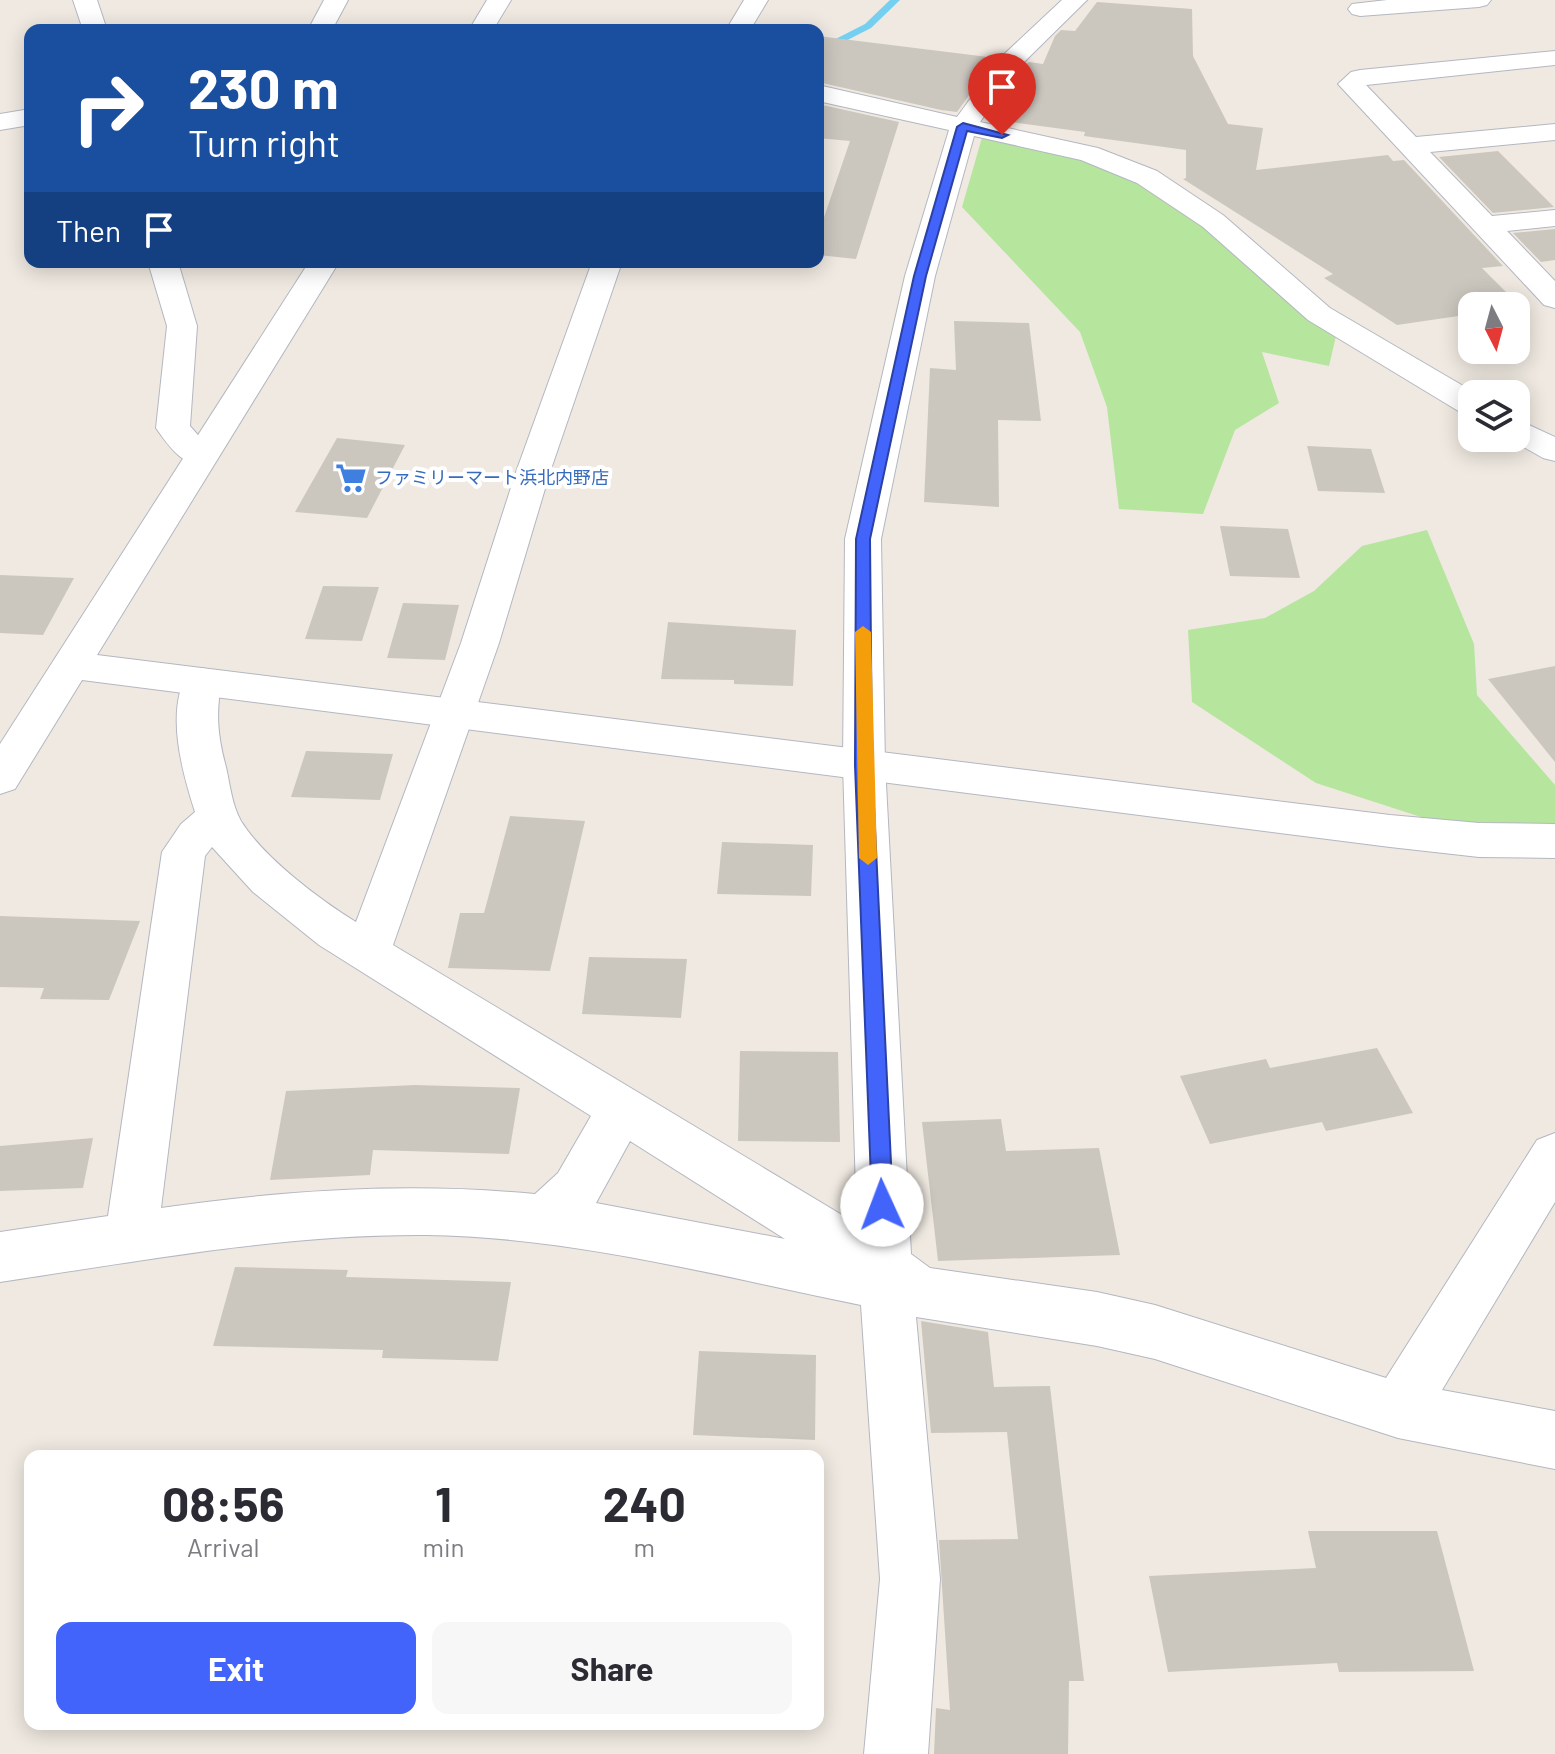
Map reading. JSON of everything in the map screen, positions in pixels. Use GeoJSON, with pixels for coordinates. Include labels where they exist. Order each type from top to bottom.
{"type":"FeatureCollection","features":[{"type":"Feature","properties":{"kind":"street"},"geometry":{"type":"LineString","coordinates":[[85,0],[93,24]]}},
{"type":"Feature","properties":{"kind":"street"},"geometry":{"type":"LineString","coordinates":[[323,24],[336,0]]}},
{"type":"Feature","properties":{"kind":"street"},"geometry":{"type":"LineString","coordinates":[[485,24],[499,0]]}},
{"type":"Feature","properties":{"kind":"street"},"geometry":{"type":"LineString","coordinates":[[742,24],[756,0]]}},
{"type":"Feature","properties":{"kind":"street"},"geometry":{"type":"LineString","coordinates":[[896,1754],[910,1579],[886,1276],[864,765],[863,539],[920,276],[963,127],[1009,63],[1075,0]]}},
{"type":"Feature","properties":{"kind":"street"},"geometry":{"type":"LineString","coordinates":[[1356,5],[1479,0]]}},
{"type":"Feature","properties":{"kind":"street"},"geometry":{"type":"LineString","coordinates":[[1356,5],[1380,29]]}},
{"type":"Feature","properties":{"kind":"street"},"geometry":{"type":"LineString","coordinates":[[1399,49],[1418,69]]}},
{"type":"Feature","properties":{"kind":"street"},"geometry":{"type":"LineString","coordinates":[[1555,58],[1418,69],[1360,77],[1351,84],[1555,299]]}},
{"type":"Feature","properties":{"kind":"street"},"geometry":{"type":"LineString","coordinates":[[824,94],[1089,154],[1147,177],[1213,221],[1319,314],[1458,397]]}},
{"type":"Feature","properties":{"kind":"street"},"geometry":{"type":"LineString","coordinates":[[0,122],[24,118]]}},
{"type":"Feature","properties":{"kind":"street"},"geometry":{"type":"LineString","coordinates":[[1408,146],[1555,132]]}},
{"type":"Feature","properties":{"kind":"street"},"geometry":{"type":"LineString","coordinates":[[1487,225],[1555,218]]}},
{"type":"Feature","properties":{"kind":"street"},"geometry":{"type":"LineString","coordinates":[[165,268],[182,326],[173,428],[200,457]]}},
{"type":"Feature","properties":{"kind":"street"},"geometry":{"type":"LineString","coordinates":[[0,778],[320,268]]}},
{"type":"Feature","properties":{"kind":"street"},"geometry":{"type":"LineString","coordinates":[[368,952],[480,643],[533,472],[605,268]]}},
{"type":"Feature","properties":{"kind":"street"},"geometry":{"type":"LineString","coordinates":[[1530,437],[1555,451]]}},
{"type":"Feature","properties":{"kind":"street"},"geometry":{"type":"LineString","coordinates":[[71,665],[1450,838],[1555,841]]}},
{"type":"Feature","properties":{"kind":"street"},"geometry":{"type":"LineString","coordinates":[[202,682],[194,711],[217,817],[242,851],[270,881],[335,932],[829,1237],[886,1276],[919,1292],[1097,1319],[1155,1332],[1398,1410],[1555,1440]]}},
{"type":"Feature","properties":{"kind":"street"},"geometry":{"type":"LineString","coordinates":[[131,1238],[184,852],[217,817]]}},
{"type":"Feature","properties":{"kind":"street"},"geometry":{"type":"LineString","coordinates":[[544,1220],[576,1190],[622,1109]]}},
{"type":"Feature","properties":{"kind":"street"},"geometry":{"type":"LineString","coordinates":[[1398,1410],[1555,1156]]}},
{"type":"Feature","properties":{"kind":"street"},"geometry":{"type":"LineString","coordinates":[[0,1257],[307,1216],[371,1212],[486,1214],[571,1223],[886,1276]]}},
{"type":"Feature","properties":{"kind":"green space"},"geometry":{"type":"Polygon","coordinates":[[[983,134],[1105,164],[1191,216],[1336,336],[1329,366],[1262,352],[1279,403],[1235,430],[1203,514],[1119,509],[1107,407],[1080,332],[962,207],[983,134]]]}},
{"type":"Feature","properties":{"kind":"green space"},"geometry":{"type":"Polygon","coordinates":[[[1427,530],[1474,644],[1477,695],[1555,785],[1555,827],[1495,841],[1316,783],[1192,702],[1188,630],[1265,618],[1314,591],[1362,546],[1427,530]]]}},
{"type":"Feature","properties":{"kind":"building"},"geometry":{"type":"Polygon","coordinates":[[[1097,2],[1192,9],[1193,56],[1228,124],[1263,128],[1256,170],[1388,155],[1393,161],[1404,160],[1503,266],[1482,268],[1506,292],[1458,292],[1458,316],[1397,325],[1324,278],[1333,274],[1183,179],[1186,178],[1186,150],[1084,136],[1085,132],[1004,121],[1006,116],[989,114],[1020,70],[1029,62],[1043,64],[1055,36],[1061,30],[1075,31],[1097,2]]]}},
{"type":"Feature","properties":{"kind":"building"},"geometry":{"type":"Polygon","coordinates":[[[824,37],[996,58],[957,112],[824,83],[824,37]]]}},
{"type":"Feature","properties":{"kind":"building"},"geometry":{"type":"Polygon","coordinates":[[[824,105],[899,122],[856,259],[824,256],[824,217],[850,141],[824,139],[824,105]]]}},
{"type":"Feature","properties":{"kind":"building"},"geometry":{"type":"Polygon","coordinates":[[[1498,151],[1554,207],[1493,213],[1439,157],[1498,151]]]}},
{"type":"Feature","properties":{"kind":"building"},"geometry":{"type":"Polygon","coordinates":[[[1555,229],[1555,260],[1541,262],[1513,233],[1555,229]]]}},
{"type":"Feature","properties":{"kind":"building"},"geometry":{"type":"Polygon","coordinates":[[[954,321],[1029,323],[1041,421],[998,420],[999,507],[924,502],[930,368],[956,370],[954,321]]]}},
{"type":"Feature","properties":{"kind":"building","name":"ファミリーマート浜北内野店"},"geometry":{"type":"Polygon","coordinates":[[[337,438],[405,445],[367,518],[295,512],[337,438]]]}},
{"type":"Feature","properties":{"kind":"building"},"geometry":{"type":"Polygon","coordinates":[[[1307,446],[1371,449],[1385,493],[1318,491],[1307,446]]]}},
{"type":"Feature","properties":{"kind":"building"},"geometry":{"type":"Polygon","coordinates":[[[1220,526],[1288,529],[1300,578],[1230,576],[1220,526]]]}},
{"type":"Feature","properties":{"kind":"building"},"geometry":{"type":"Polygon","coordinates":[[[0,575],[74,578],[43,635],[0,633],[0,575]]]}},
{"type":"Feature","properties":{"kind":"building"},"geometry":{"type":"Polygon","coordinates":[[[323,586],[379,587],[362,641],[305,639],[323,586]]]}},
{"type":"Feature","properties":{"kind":"building"},"geometry":{"type":"Polygon","coordinates":[[[403,603],[459,605],[445,660],[387,658],[403,603]]]}},
{"type":"Feature","properties":{"kind":"building"},"geometry":{"type":"Polygon","coordinates":[[[668,622],[796,630],[793,686],[734,684],[734,680],[661,679],[668,622]]]}},
{"type":"Feature","properties":{"kind":"building"},"geometry":{"type":"Polygon","coordinates":[[[1555,666],[1555,762],[1488,679],[1555,666]]]}},
{"type":"Feature","properties":{"kind":"building"},"geometry":{"type":"Polygon","coordinates":[[[306,751],[393,754],[380,800],[291,797],[306,751]]]}},
{"type":"Feature","properties":{"kind":"building"},"geometry":{"type":"Polygon","coordinates":[[[510,816],[585,821],[550,971],[448,968],[460,913],[484,913],[510,816]]]}},
{"type":"Feature","properties":{"kind":"building"},"geometry":{"type":"Polygon","coordinates":[[[722,842],[813,845],[811,896],[717,894],[722,842]]]}},
{"type":"Feature","properties":{"kind":"building"},"geometry":{"type":"Polygon","coordinates":[[[0,916],[140,921],[109,1000],[40,999],[44,988],[0,987],[0,916]]]}},
{"type":"Feature","properties":{"kind":"building"},"geometry":{"type":"Polygon","coordinates":[[[589,957],[687,959],[681,1018],[582,1014],[589,957]]]}},
{"type":"Feature","properties":{"kind":"building"},"geometry":{"type":"Polygon","coordinates":[[[1377,1048],[1413,1113],[1326,1131],[1322,1122],[1210,1144],[1180,1076],[1266,1059],[1270,1068],[1377,1048]]]}},
{"type":"Feature","properties":{"kind":"building"},"geometry":{"type":"Polygon","coordinates":[[[740,1051],[838,1052],[840,1142],[738,1141],[740,1051]]]}},
{"type":"Feature","properties":{"kind":"building"},"geometry":{"type":"Polygon","coordinates":[[[415,1085],[520,1088],[509,1154],[373,1150],[370,1175],[270,1180],[286,1091],[415,1085]]]}},
{"type":"Feature","properties":{"kind":"building"},"geometry":{"type":"Polygon","coordinates":[[[1001,1119],[1006,1151],[1099,1148],[1120,1255],[938,1261],[922,1122],[1001,1119]]]}},
{"type":"Feature","properties":{"kind":"building"},"geometry":{"type":"Polygon","coordinates":[[[93,1138],[83,1188],[0,1191],[0,1146],[93,1138]]]}},
{"type":"Feature","properties":{"kind":"building"},"geometry":{"type":"Polygon","coordinates":[[[235,1267],[348,1270],[346,1277],[511,1282],[498,1361],[382,1358],[383,1350],[213,1346],[235,1267]]]}},
{"type":"Feature","properties":{"kind":"building"},"geometry":{"type":"Polygon","coordinates":[[[921,1321],[988,1332],[994,1387],[1050,1386],[1084,1681],[1069,1681],[1068,1754],[934,1754],[936,1708],[950,1710],[939,1540],[1018,1539],[1007,1432],[931,1433],[921,1321]]]}},
{"type":"Feature","properties":{"kind":"building"},"geometry":{"type":"Polygon","coordinates":[[[699,1351],[816,1355],[815,1440],[693,1435],[699,1351]]]}},
{"type":"Feature","properties":{"kind":"building"},"geometry":{"type":"Polygon","coordinates":[[[1308,1531],[1437,1531],[1474,1671],[1339,1672],[1337,1663],[1168,1672],[1149,1576],[1316,1568],[1308,1531]]]}},
{"type":"Feature","properties":{"kind":"waterway"},"geometry":{"type":"LineString","coordinates":[[824,49],[868,26],[895,0]]}},
{"type":"Feature","properties":{"kind":"slow traffic"},"geometry":{"type":"LineString","coordinates":[[863,632],[868,858]]}},
{"type":"Feature","properties":{"kind":"place","name":"ファミリーマート浜北内野店"},"geometry":{"type":"Point","coordinates":[351,478]}},
{"type":"Feature","properties":{"kind":"route"},"geometry":{"type":"LineString","coordinates":[[882,1205],[864,765],[863,539],[920,276],[963,127],[1002,135]]}}]}
